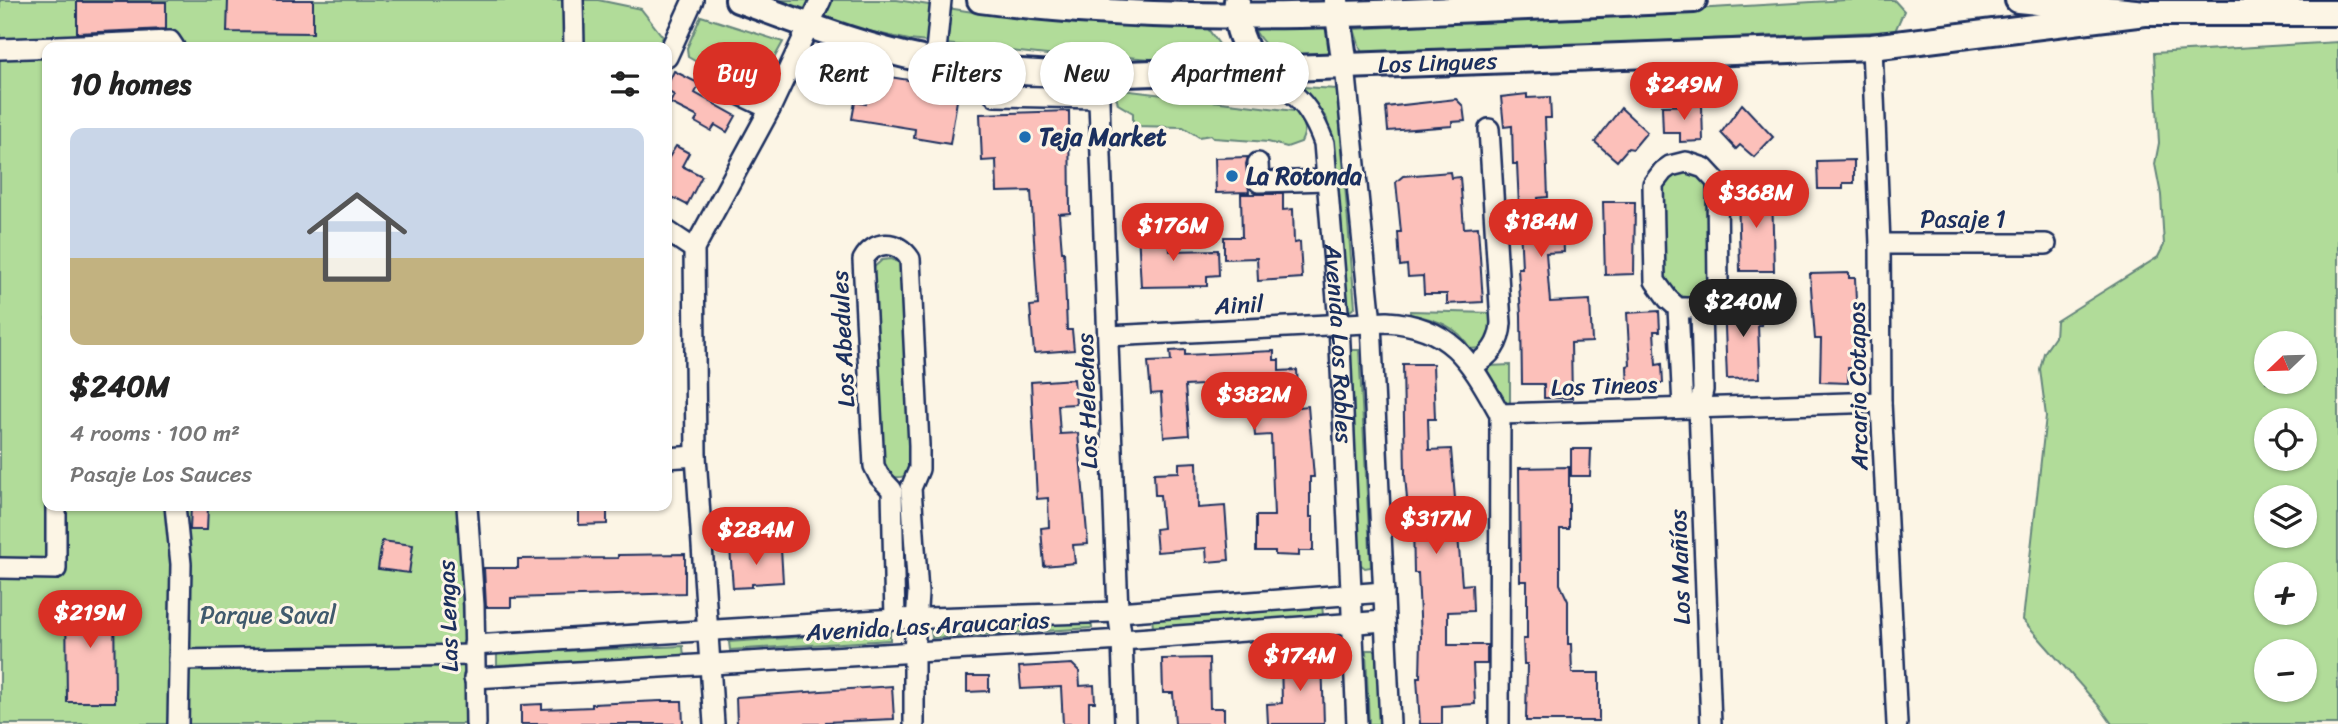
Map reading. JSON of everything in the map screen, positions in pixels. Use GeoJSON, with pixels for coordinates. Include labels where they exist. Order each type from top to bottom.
{"type":"FeatureCollection","features":[{"type":"Feature","properties":{"kind":"main road","name":"Los Lingues"},"geometry":{"type":"LineString","coordinates":[[738,0],[885,50],[908,55]]}},
{"type":"Feature","properties":{"kind":"main road"},"geometry":{"type":"LineString","coordinates":[[980,0],[1091,12],[1694,0]]}},
{"type":"Feature","properties":{"kind":"main road","name":"Los Lingues"},"geometry":{"type":"LineString","coordinates":[[2018,0],[2145,13],[2338,13]]}},
{"type":"Feature","properties":{"kind":"main road","name":"Avenida Los Robles"},"geometry":{"type":"LineString","coordinates":[[1337,7],[1345,66]]}},
{"type":"Feature","properties":{"kind":"main road"},"geometry":{"type":"LineString","coordinates":[[1236,8],[1247,42]]}},
{"type":"Feature","properties":{"kind":"main road","name":"Los Lingues"},"geometry":{"type":"LineString","coordinates":[[1309,68],[1872,47],[2145,13]]}},
{"type":"Feature","properties":{"kind":"street"},"geometry":{"type":"LineString","coordinates":[[573,0],[574,42]]}},
{"type":"Feature","properties":{"kind":"street"},"geometry":{"type":"LineString","coordinates":[[672,47],[693,0]]}},
{"type":"Feature","properties":{"kind":"street"},"geometry":{"type":"LineString","coordinates":[[714,724],[696,456],[694,249],[770,109],[821,0]]}},
{"type":"Feature","properties":{"kind":"street"},"geometry":{"type":"LineString","coordinates":[[937,42],[941,0]]}},
{"type":"Feature","properties":{"kind":"street"},"geometry":{"type":"LineString","coordinates":[[151,42],[171,42]]}},
{"type":"Feature","properties":{"kind":"street","name":"Arcario Cotapos"},"geometry":{"type":"LineString","coordinates":[[1872,47],[1880,244],[1881,402],[1897,724]]}},
{"type":"Feature","properties":{"kind":"street"},"geometry":{"type":"LineString","coordinates":[[0,49],[42,48]]}},
{"type":"Feature","properties":{"kind":"street","name":"Avenida Los Robles"},"geometry":{"type":"LineString","coordinates":[[1345,66],[1371,323],[1390,724]]}},
{"type":"Feature","properties":{"kind":"street"},"geometry":{"type":"LineString","coordinates":[[762,105],[770,109]]}},
{"type":"Feature","properties":{"kind":"street","name":"Los Helechos"},"geometry":{"type":"LineString","coordinates":[[1100,105],[1118,612],[1122,640],[1125,724]]}},
{"type":"Feature","properties":{"kind":"street","name":"Avenida Los Robles"},"geometry":{"type":"LineString","coordinates":[[1303,105],[1314,119],[1324,143],[1339,324],[1357,724]]}},
{"type":"Feature","properties":{"kind":"street"},"geometry":{"type":"LineString","coordinates":[[1472,366],[1493,350],[1501,323],[1489,129]]}},
{"type":"Feature","properties":{"kind":"street"},"geometry":{"type":"LineString","coordinates":[[1686,162],[1704,168],[1717,182],[1718,288],[1701,308],[1703,390],[1691,407],[1678,308],[1655,281],[1653,184],[1670,166],[1686,162]]}},
{"type":"Feature","properties":{"kind":"street"},"geometry":{"type":"LineString","coordinates":[[1258,163],[1259,182],[1326,180]]}},
{"type":"Feature","properties":{"kind":"street"},"geometry":{"type":"LineString","coordinates":[[672,234],[694,249]]}},
{"type":"Feature","properties":{"kind":"street","name":"Los Abedules"},"geometry":{"type":"LineString","coordinates":[[895,619],[901,489],[919,469],[919,457],[910,259],[900,248],[886,244],[872,248],[863,260],[874,466],[879,476],[901,489]]}},
{"type":"Feature","properties":{"kind":"street","name":"Pasaje 1"},"geometry":{"type":"LineString","coordinates":[[1880,244],[2046,244]]}},
{"type":"Feature","properties":{"kind":"street"},"geometry":{"type":"LineString","coordinates":[[1678,308],[1701,308]]}},
{"type":"Feature","properties":{"kind":"street"},"geometry":{"type":"LineString","coordinates":[[1371,323],[1403,323],[1433,332],[1461,352],[1500,414],[1499,724]]}},
{"type":"Feature","properties":{"kind":"street","name":"Ainil"},"geometry":{"type":"LineString","coordinates":[[1109,335],[1371,323]]}},
{"type":"Feature","properties":{"kind":"street","name":"Los Tineos"},"geometry":{"type":"LineString","coordinates":[[1500,414],[1881,402]]}},
{"type":"Feature","properties":{"kind":"street","name":"Los Mañíos"},"geometry":{"type":"LineString","coordinates":[[1691,407],[1711,724]]}},
{"type":"Feature","properties":{"kind":"street"},"geometry":{"type":"LineString","coordinates":[[672,458],[696,456]]}},
{"type":"Feature","properties":{"kind":"street","name":"Los Abedules"},"geometry":{"type":"LineString","coordinates":[[901,489],[918,593],[914,651],[914,724]]}},
{"type":"Feature","properties":{"kind":"street"},"geometry":{"type":"LineString","coordinates":[[0,568],[56,569],[56,511]]}},
{"type":"Feature","properties":{"kind":"street"},"geometry":{"type":"LineString","coordinates":[[176,511],[181,565],[178,724]]}},
{"type":"Feature","properties":{"kind":"street","name":"Las Lengas"},"geometry":{"type":"LineString","coordinates":[[467,511],[474,605],[476,724]]}},
{"type":"Feature","properties":{"kind":"street","name":"Avenida Las Araucarias"},"geometry":{"type":"LineString","coordinates":[[179,660],[474,650],[895,619],[1118,612],[1384,592]]}},
{"type":"Feature","properties":{"kind":"street","name":"Avenida Las Araucarias"},"geometry":{"type":"LineString","coordinates":[[474,678],[1122,640],[1385,621]]}},
{"type":"Feature","properties":{"kind":"green space","name":"Parque Saval"},"geometry":{"type":"Polygon","coordinates":[[[0,0],[598,0],[641,9],[663,37],[660,42],[42,42],[42,511],[459,511],[467,724],[0,724],[0,0]]]}},
{"type":"Feature","properties":{"kind":"green space"},"geometry":{"type":"Polygon","coordinates":[[[768,0],[897,0],[973,12],[1054,20],[1208,29],[1218,42],[1148,42],[1148,59],[1134,58],[1134,42],[1040,42],[1040,54],[1026,53],[1026,42],[927,42],[841,25],[768,0]]]}},
{"type":"Feature","properties":{"kind":"green space"},"geometry":{"type":"Polygon","coordinates":[[[1846,0],[1894,0],[1904,11],[1895,31],[1362,54],[1354,29],[1846,0]]]}},
{"type":"Feature","properties":{"kind":"green space"},"geometry":{"type":"Polygon","coordinates":[[[701,16],[783,42],[781,46],[781,42],[693,42],[693,60],[688,57],[687,48],[701,16]]]}},
{"type":"Feature","properties":{"kind":"green space"},"geometry":{"type":"Polygon","coordinates":[[[1267,25],[1329,29],[1332,58],[1309,59],[1309,42],[1262,42],[1255,31],[1267,25]]]}},
{"type":"Feature","properties":{"kind":"green space"},"geometry":{"type":"Polygon","coordinates":[[[2338,42],[2338,724],[2112,724],[2023,620],[2046,416],[2040,369],[2044,353],[2055,337],[2056,321],[2158,257],[2164,245],[2161,195],[2155,164],[2159,143],[2154,53],[2338,42]]]}},
{"type":"Feature","properties":{"kind":"green space"},"geometry":{"type":"Polygon","coordinates":[[[1309,87],[1337,89],[1355,307],[1350,311],[1345,308],[1327,119],[1309,96],[1309,87]]]}},
{"type":"Feature","properties":{"kind":"green space"},"geometry":{"type":"Polygon","coordinates":[[[1134,91],[1148,93],[1148,105],[1245,105],[1294,111],[1303,121],[1304,133],[1301,142],[1287,147],[1268,142],[1214,138],[1211,135],[1199,137],[1183,127],[1133,126],[1133,113],[1120,105],[1134,105],[1134,91]]]}},
{"type":"Feature","properties":{"kind":"green space"},"geometry":{"type":"Polygon","coordinates":[[[1689,169],[1708,177],[1712,284],[1698,296],[1689,297],[1670,294],[1664,283],[1662,181],[1671,173],[1689,169]]]}},
{"type":"Feature","properties":{"kind":"green space"},"geometry":{"type":"Polygon","coordinates":[[[892,259],[903,265],[914,469],[905,476],[896,477],[889,476],[884,469],[872,269],[882,260],[892,259]]]}},
{"type":"Feature","properties":{"kind":"green space"},"geometry":{"type":"Polygon","coordinates":[[[1410,311],[1492,313],[1491,341],[1481,348],[1470,349],[1453,329],[1437,321],[1410,314],[1410,311]]]}},
{"type":"Feature","properties":{"kind":"green space"},"geometry":{"type":"Polygon","coordinates":[[[1348,350],[1359,350],[1371,567],[1365,568],[1360,564],[1348,350]]]}},
{"type":"Feature","properties":{"kind":"green space"},"geometry":{"type":"Polygon","coordinates":[[[1510,365],[1508,407],[1500,403],[1485,377],[1489,366],[1510,365]]]}},
{"type":"Feature","properties":{"kind":"green space"},"geometry":{"type":"Polygon","coordinates":[[[1322,604],[1323,615],[1153,628],[1152,617],[1322,604]]]}},
{"type":"Feature","properties":{"kind":"green space"},"geometry":{"type":"Polygon","coordinates":[[[1091,620],[1092,628],[932,638],[931,630],[1091,620]]]}},
{"type":"Feature","properties":{"kind":"green space"},"geometry":{"type":"Polygon","coordinates":[[[890,631],[890,640],[730,650],[729,642],[890,631]]]}},
{"type":"Feature","properties":{"kind":"green space"},"geometry":{"type":"Polygon","coordinates":[[[683,646],[684,657],[497,665],[497,654],[683,646]]]}},
{"type":"Feature","properties":{"kind":"green space"},"geometry":{"type":"Polygon","coordinates":[[[1366,650],[1378,650],[1380,724],[1369,724],[1366,650]]]}},
{"type":"Feature","properties":{"kind":"building"},"geometry":{"type":"Polygon","coordinates":[[[228,0],[313,0],[313,33],[227,32],[228,0]]]}},
{"type":"Feature","properties":{"kind":"building"},"geometry":{"type":"Polygon","coordinates":[[[77,2],[166,2],[166,29],[77,33],[77,2]]]}},
{"type":"Feature","properties":{"kind":"building"},"geometry":{"type":"Polygon","coordinates":[[[674,71],[693,80],[693,105],[716,105],[736,116],[727,132],[715,125],[711,131],[695,122],[698,117],[672,104],[674,71]]]}},
{"type":"Feature","properties":{"kind":"building"},"geometry":{"type":"Polygon","coordinates":[[[894,78],[908,80],[908,105],[956,105],[950,144],[914,138],[915,129],[852,119],[854,105],[894,105],[894,78]]]}},
{"type":"Feature","properties":{"kind":"building"},"geometry":{"type":"Polygon","coordinates":[[[1527,94],[1527,98],[1550,97],[1551,118],[1545,118],[1548,197],[1538,198],[1540,230],[1563,229],[1564,252],[1546,253],[1550,302],[1590,300],[1592,342],[1571,343],[1572,398],[1544,398],[1544,384],[1522,384],[1518,268],[1522,268],[1517,164],[1513,164],[1512,126],[1504,127],[1501,97],[1527,94]]]}},
{"type":"Feature","properties":{"kind":"building"},"geometry":{"type":"Polygon","coordinates":[[[1456,99],[1463,106],[1465,121],[1452,122],[1452,126],[1388,131],[1386,107],[1456,99]]]}},
{"type":"Feature","properties":{"kind":"building"},"geometry":{"type":"Polygon","coordinates":[[[1742,104],[1773,137],[1754,157],[1740,145],[1736,149],[1721,133],[1742,104]]]}},
{"type":"Feature","properties":{"kind":"building"},"geometry":{"type":"Polygon","coordinates":[[[1702,105],[1703,141],[1680,142],[1680,133],[1663,133],[1662,106],[1702,105]]]}},
{"type":"Feature","properties":{"kind":"building"},"geometry":{"type":"Polygon","coordinates":[[[1621,108],[1647,132],[1633,149],[1628,148],[1617,161],[1595,142],[1621,108]]]}},
{"type":"Feature","properties":{"kind":"building"},"geometry":{"type":"Polygon","coordinates":[[[1069,111],[1070,213],[1059,214],[1064,252],[1067,330],[1072,330],[1074,350],[1034,353],[1030,306],[1038,305],[1031,191],[997,192],[996,160],[982,161],[980,114],[1069,111]]]}},
{"type":"Feature","properties":{"kind":"building"},"geometry":{"type":"Polygon","coordinates":[[[676,146],[689,153],[682,166],[702,176],[687,205],[672,197],[672,152],[676,146]]]}},
{"type":"Feature","properties":{"kind":"building","name":"La Rotonda"},"geometry":{"type":"Polygon","coordinates":[[[1248,157],[1246,164],[1249,192],[1216,193],[1215,158],[1248,157]]]}},
{"type":"Feature","properties":{"kind":"building"},"geometry":{"type":"Polygon","coordinates":[[[1854,160],[1854,183],[1843,183],[1843,189],[1818,189],[1817,161],[1854,160]]]}},
{"type":"Feature","properties":{"kind":"building"},"geometry":{"type":"Polygon","coordinates":[[[1450,172],[1451,178],[1460,177],[1464,228],[1478,227],[1483,302],[1447,304],[1447,294],[1424,294],[1423,276],[1408,277],[1407,265],[1400,266],[1398,232],[1401,232],[1396,182],[1403,176],[1450,172]]]}},
{"type":"Feature","properties":{"kind":"building"},"geometry":{"type":"Polygon","coordinates":[[[1738,190],[1772,190],[1774,271],[1740,271],[1738,190]]]}},
{"type":"Feature","properties":{"kind":"building"},"geometry":{"type":"Polygon","coordinates":[[[1241,194],[1283,194],[1283,210],[1293,209],[1294,243],[1300,242],[1302,278],[1258,281],[1257,258],[1224,259],[1224,237],[1242,237],[1241,194]]]}},
{"type":"Feature","properties":{"kind":"building"},"geometry":{"type":"Polygon","coordinates":[[[1603,202],[1635,202],[1634,274],[1605,275],[1603,202]]]}},
{"type":"Feature","properties":{"kind":"building"},"geometry":{"type":"Polygon","coordinates":[[[1163,229],[1164,238],[1169,238],[1170,251],[1218,250],[1219,275],[1207,276],[1207,286],[1141,287],[1138,230],[1163,229]]]}},
{"type":"Feature","properties":{"kind":"building"},"geometry":{"type":"Polygon","coordinates":[[[1849,273],[1849,278],[1855,278],[1859,368],[1848,368],[1848,383],[1820,382],[1821,339],[1815,339],[1810,274],[1849,273]]]}},
{"type":"Feature","properties":{"kind":"building"},"geometry":{"type":"Polygon","coordinates":[[[1761,301],[1762,325],[1758,325],[1760,378],[1727,379],[1724,302],[1761,301]]]}},
{"type":"Feature","properties":{"kind":"building"},"geometry":{"type":"Polygon","coordinates":[[[1659,311],[1660,331],[1654,331],[1656,365],[1662,364],[1663,383],[1646,383],[1646,391],[1628,392],[1627,366],[1630,365],[1627,313],[1659,311]]]}},
{"type":"Feature","properties":{"kind":"building"},"geometry":{"type":"Polygon","coordinates":[[[1185,350],[1185,355],[1274,351],[1274,360],[1279,360],[1279,371],[1297,370],[1299,407],[1308,406],[1314,477],[1310,477],[1313,551],[1299,551],[1299,556],[1275,555],[1275,551],[1256,551],[1256,516],[1274,516],[1271,435],[1255,436],[1252,403],[1248,403],[1248,388],[1221,389],[1221,384],[1185,386],[1189,435],[1164,437],[1161,393],[1151,394],[1148,362],[1171,361],[1170,351],[1185,350]]]}},
{"type":"Feature","properties":{"kind":"building"},"geometry":{"type":"Polygon","coordinates":[[[1403,364],[1433,364],[1435,419],[1428,419],[1429,450],[1451,449],[1462,585],[1472,584],[1473,611],[1448,612],[1448,645],[1487,645],[1487,664],[1473,664],[1475,704],[1442,706],[1442,724],[1420,724],[1417,678],[1420,678],[1421,637],[1418,573],[1414,573],[1413,522],[1409,522],[1405,476],[1403,364]]]}},
{"type":"Feature","properties":{"kind":"building"},"geometry":{"type":"Polygon","coordinates":[[[1074,379],[1076,404],[1058,405],[1060,434],[1078,433],[1088,544],[1073,545],[1075,563],[1044,566],[1041,528],[1049,527],[1048,498],[1037,499],[1031,382],[1074,379]]]}},
{"type":"Feature","properties":{"kind":"building"},"geometry":{"type":"Polygon","coordinates":[[[1571,449],[1591,449],[1590,476],[1571,476],[1571,449]]]}},
{"type":"Feature","properties":{"kind":"building"},"geometry":{"type":"Polygon","coordinates":[[[1197,462],[1198,508],[1225,506],[1229,560],[1207,562],[1206,548],[1157,552],[1155,529],[1163,528],[1160,495],[1155,495],[1154,473],[1179,472],[1179,463],[1197,462]]]}},
{"type":"Feature","properties":{"kind":"building"},"geometry":{"type":"Polygon","coordinates":[[[1569,467],[1569,529],[1560,529],[1560,584],[1568,601],[1568,644],[1571,644],[1572,673],[1599,673],[1599,721],[1526,721],[1527,664],[1524,664],[1523,639],[1527,639],[1527,581],[1520,581],[1519,468],[1569,467]]]}},
{"type":"Feature","properties":{"kind":"building"},"geometry":{"type":"Polygon","coordinates":[[[191,511],[208,511],[207,530],[190,530],[191,511]]]}},
{"type":"Feature","properties":{"kind":"building"},"geometry":{"type":"Polygon","coordinates":[[[579,511],[607,511],[607,524],[579,525],[579,511]]]}},
{"type":"Feature","properties":{"kind":"building"},"geometry":{"type":"Polygon","coordinates":[[[382,541],[413,545],[409,573],[378,569],[382,541]]]}},
{"type":"Feature","properties":{"kind":"building"},"geometry":{"type":"Polygon","coordinates":[[[749,547],[750,551],[781,549],[783,582],[733,588],[730,548],[749,547]]]}},
{"type":"Feature","properties":{"kind":"building"},"geometry":{"type":"Polygon","coordinates":[[[685,554],[685,593],[511,598],[511,607],[486,607],[484,568],[518,568],[518,559],[685,554]]]}},
{"type":"Feature","properties":{"kind":"building"},"geometry":{"type":"Polygon","coordinates":[[[66,599],[114,599],[115,702],[67,702],[66,599]]]}},
{"type":"Feature","properties":{"kind":"building"},"geometry":{"type":"Polygon","coordinates":[[[1322,656],[1324,724],[1268,724],[1267,704],[1282,703],[1281,657],[1322,656]]]}},
{"type":"Feature","properties":{"kind":"building"},"geometry":{"type":"Polygon","coordinates":[[[1209,658],[1210,708],[1224,708],[1224,724],[1175,724],[1173,693],[1163,693],[1162,659],[1209,658]]]}},
{"type":"Feature","properties":{"kind":"building"},"geometry":{"type":"Polygon","coordinates":[[[1072,664],[1079,671],[1080,686],[1094,685],[1095,702],[1089,702],[1089,724],[1063,724],[1061,687],[1021,689],[1019,667],[1072,664]]]}},
{"type":"Feature","properties":{"kind":"building"},"geometry":{"type":"Polygon","coordinates":[[[967,676],[989,676],[989,691],[967,692],[967,676]]]}},
{"type":"Feature","properties":{"kind":"building"},"geometry":{"type":"Polygon","coordinates":[[[892,686],[894,719],[826,724],[737,724],[736,697],[892,686]]]}},
{"type":"Feature","properties":{"kind":"building"},"geometry":{"type":"Polygon","coordinates":[[[682,701],[683,724],[521,724],[521,705],[542,704],[542,709],[682,701]]]}},
{"type":"Feature","properties":{"kind":"place","name":"Teja Market"},"geometry":{"type":"Point","coordinates":[1025,137]}},
{"type":"Feature","properties":{"kind":"place","name":"La Rotonda"},"geometry":{"type":"Point","coordinates":[1232,176]}}]}
